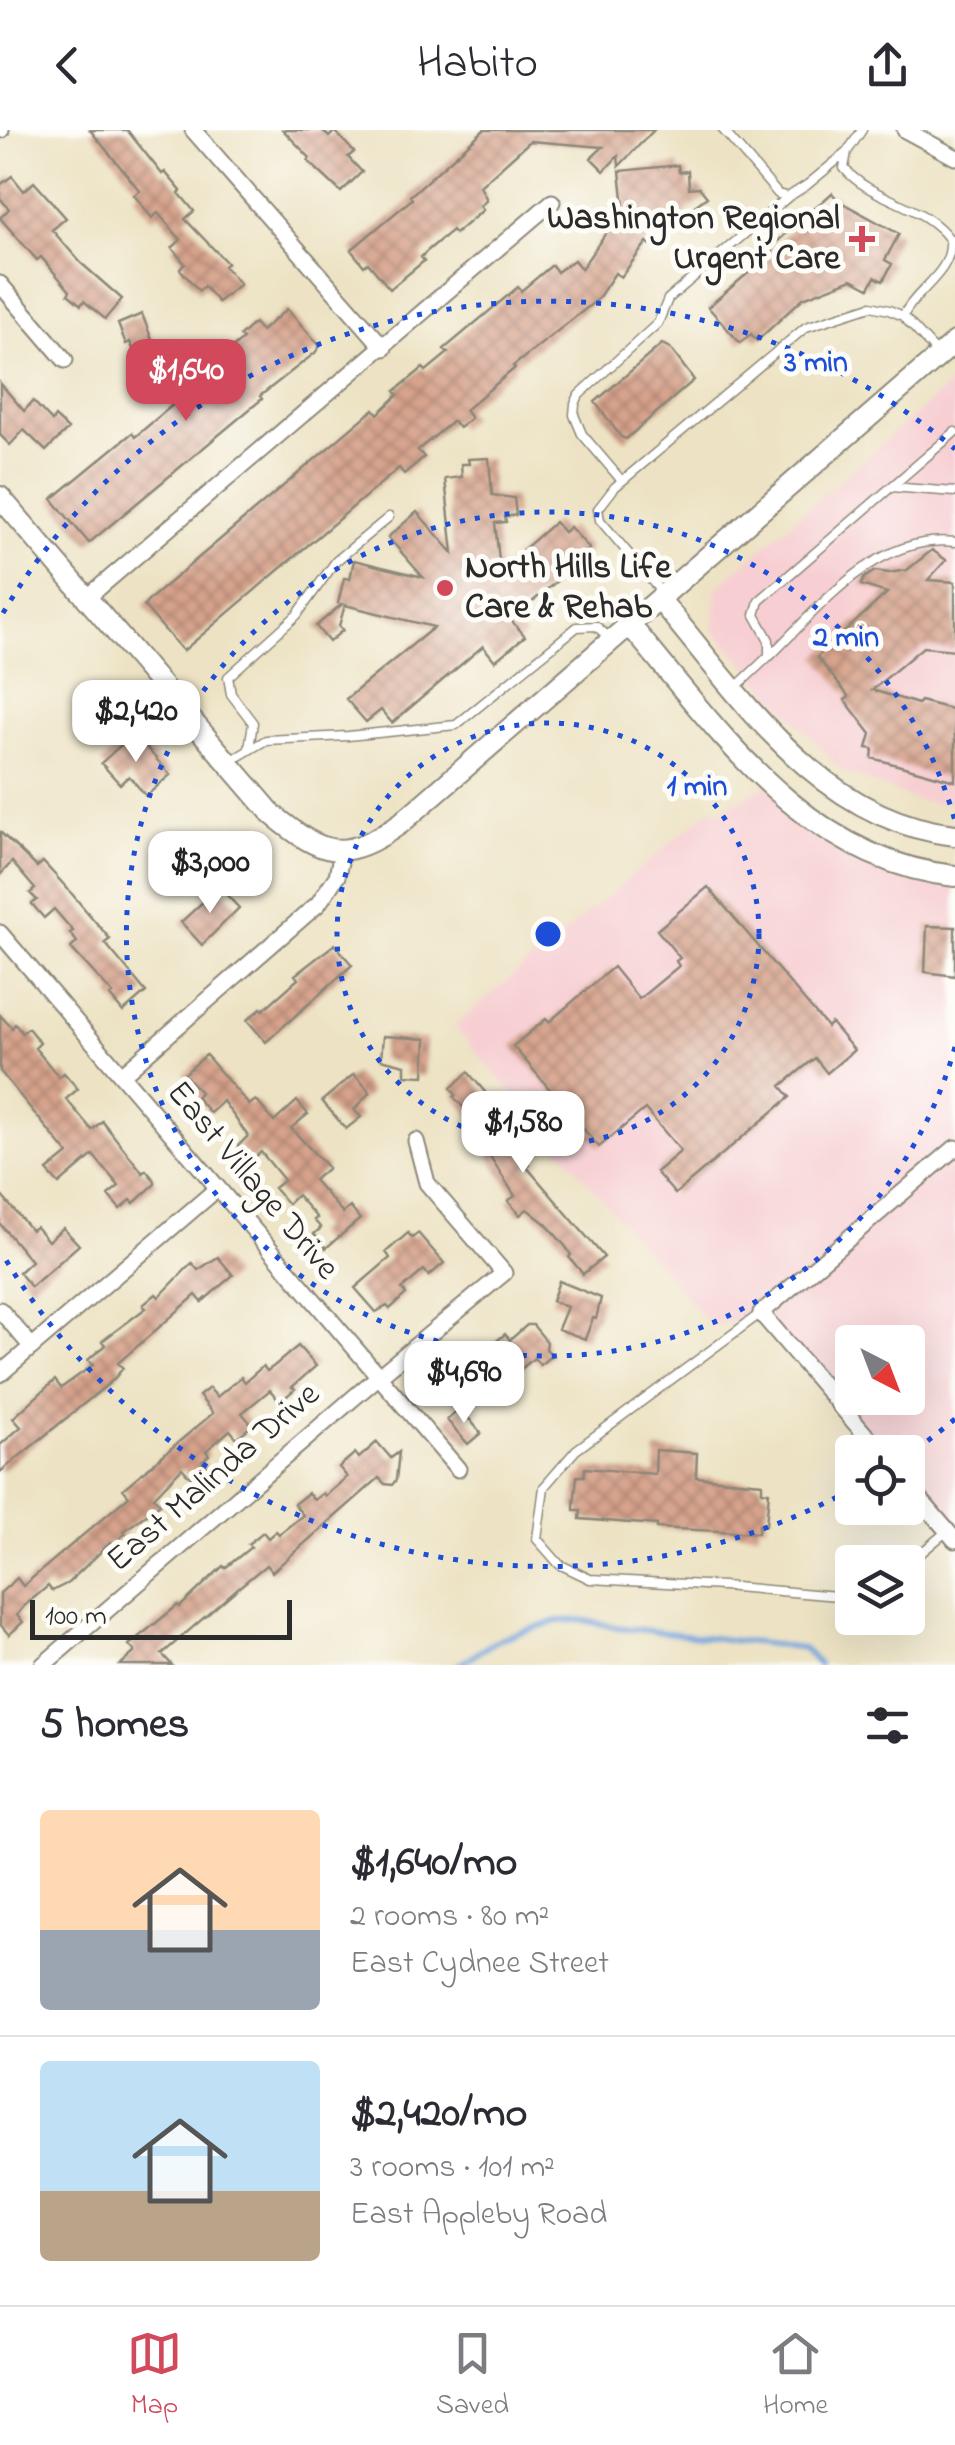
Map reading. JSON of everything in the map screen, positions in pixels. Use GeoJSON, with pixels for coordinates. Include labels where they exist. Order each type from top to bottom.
{"type":"FeatureCollection","features":[{"type":"Feature","properties":{"kind":"street"},"geometry":{"type":"LineString","coordinates":[[193,130],[384,348]]}},
{"type":"Feature","properties":{"kind":"street"},"geometry":{"type":"LineString","coordinates":[[905,130],[955,158]]}},
{"type":"Feature","properties":{"kind":"street"},"geometry":{"type":"LineString","coordinates":[[88,597],[552,202]]}},
{"type":"Feature","properties":{"kind":"street"},"geometry":{"type":"LineString","coordinates":[[0,284],[66,360]]}},
{"type":"Feature","properties":{"kind":"street"},"geometry":{"type":"LineString","coordinates":[[0,497],[272,814],[294,832],[324,848],[342,852],[362,848],[401,823],[947,348]]}},
{"type":"Feature","properties":{"kind":"street"},"geometry":{"type":"LineString","coordinates":[[661,597],[785,747],[821,780],[858,805],[902,823],[955,835]]}},
{"type":"Feature","properties":{"kind":"street"},"geometry":{"type":"LineString","coordinates":[[629,624],[754,772],[795,808],[840,839],[893,862],[955,876]]}},
{"type":"Feature","properties":{"kind":"street"},"geometry":{"type":"LineString","coordinates":[[123,1074],[318,904],[337,876],[342,852]]}},
{"type":"Feature","properties":{"kind":"street","name":"East Village Drive"},"geometry":{"type":"LineString","coordinates":[[0,933],[458,1469]]}},
{"type":"Feature","properties":{"kind":"street","name":"East Malinda Drive"},"geometry":{"type":"LineString","coordinates":[[43,1665],[504,1274],[427,1183],[416,1141]]}},
{"type":"Feature","properties":{"kind":"street"},"geometry":{"type":"LineString","coordinates":[[865,1435],[761,1313],[955,1148]]}},
{"type":"Feature","properties":{"kind":"street"},"geometry":{"type":"LineString","coordinates":[[0,1374],[218,1188]]}},
{"type":"Feature","properties":{"kind":"street"},"geometry":{"type":"LineString","coordinates":[[0,1310],[32,1347]]}},
{"type":"Feature","properties":{"kind":"street"},"geometry":{"type":"LineString","coordinates":[[925,1505],[951,1536]]}},
{"type":"Feature","properties":{"kind":"lane"},"geometry":{"type":"LineString","coordinates":[[723,130],[778,194],[788,197]]}},
{"type":"Feature","properties":{"kind":"lane"},"geometry":{"type":"LineString","coordinates":[[622,481],[582,434],[574,414],[579,395],[658,323],[668,299],[788,197],[808,186],[847,152],[862,130]]}},
{"type":"Feature","properties":{"kind":"lane"},"geometry":{"type":"LineString","coordinates":[[847,152],[844,168],[853,178],[923,214],[950,240],[946,263],[910,302],[903,316]]}},
{"type":"Feature","properties":{"kind":"lane"},"geometry":{"type":"LineString","coordinates":[[661,597],[600,520],[598,509],[603,498],[622,481],[806,327],[871,306],[903,316],[947,348]]}},
{"type":"Feature","properties":{"kind":"lane"},"geometry":{"type":"LineString","coordinates":[[769,656],[769,640],[756,616],[758,601],[955,432]]}},
{"type":"Feature","properties":{"kind":"lane"},"geometry":{"type":"LineString","coordinates":[[892,487],[955,492]]}},
{"type":"Feature","properties":{"kind":"lane"},"geometry":{"type":"LineString","coordinates":[[249,748],[252,723],[231,694],[228,676],[297,615],[336,562],[390,517]]}},
{"type":"Feature","properties":{"kind":"lane"},"geometry":{"type":"LineString","coordinates":[[735,688],[858,572],[889,553],[942,541],[955,542]]}},
{"type":"Feature","properties":{"kind":"lane"},"geometry":{"type":"LineString","coordinates":[[228,763],[249,748],[274,739],[456,726],[577,628],[596,626],[612,640]]}},
{"type":"Feature","properties":{"kind":"lane"},"geometry":{"type":"LineString","coordinates":[[761,1313],[576,1450],[544,1487],[537,1538],[559,1564],[590,1579],[835,1596]]}},
{"type":"Feature","properties":{"kind":"lane"},"geometry":{"type":"LineString","coordinates":[[925,1553],[951,1536]]}},
{"type":"Feature","properties":{"kind":"shaded area"},"geometry":{"type":"Polygon","coordinates":[[[955,380],[955,804],[917,801],[841,770],[713,630],[717,587],[955,380]]]}},
{"type":"Feature","properties":{"kind":"shaded area"},"geometry":{"type":"Polygon","coordinates":[[[768,784],[840,839],[955,876],[955,1540],[925,1505],[925,1435],[865,1435],[848,1415],[925,1415],[925,1325],[835,1325],[835,1399],[761,1313],[712,1327],[454,1026],[712,808],[717,813],[768,784]]]}},
{"type":"Feature","properties":{"kind":"building"},"geometry":{"type":"Polygon","coordinates":[[[90,130],[127,130],[181,191],[194,211],[185,219],[227,263],[224,266],[240,284],[218,302],[204,286],[199,291],[180,269],[185,264],[172,248],[181,240],[158,213],[152,218],[134,195],[140,191],[90,130]]]}},
{"type":"Feature","properties":{"kind":"building"},"geometry":{"type":"Polygon","coordinates":[[[283,130],[322,130],[329,137],[335,131],[354,152],[348,157],[362,172],[341,192],[283,130]]]}},
{"type":"Feature","properties":{"kind":"building"},"geometry":{"type":"Polygon","coordinates":[[[484,130],[654,130],[619,166],[618,156],[604,171],[591,158],[603,147],[530,141],[480,186],[487,200],[480,206],[483,210],[426,252],[421,257],[424,261],[390,289],[351,250],[484,130]]]}},
{"type":"Feature","properties":{"kind":"building"},"geometry":{"type":"Polygon","coordinates":[[[678,165],[679,172],[688,171],[689,188],[699,187],[707,197],[677,224],[665,226],[651,245],[647,242],[621,277],[615,273],[597,300],[513,366],[465,410],[471,418],[459,428],[453,421],[418,450],[424,457],[404,474],[399,468],[183,651],[144,606],[150,599],[374,409],[378,414],[398,395],[395,391],[448,353],[444,349],[518,287],[521,291],[552,265],[557,272],[574,260],[581,269],[624,207],[620,171],[678,165]]]}},
{"type":"Feature","properties":{"kind":"building"},"geometry":{"type":"Polygon","coordinates":[[[12,176],[24,191],[34,182],[66,218],[52,230],[81,263],[122,299],[105,319],[84,301],[81,305],[68,294],[70,291],[41,257],[37,260],[0,218],[9,209],[0,198],[0,185],[12,176]]]}},
{"type":"Feature","properties":{"kind":"building"},"geometry":{"type":"Polygon","coordinates":[[[832,193],[839,201],[899,234],[885,260],[892,264],[883,281],[875,277],[869,288],[852,279],[803,298],[757,341],[751,334],[740,343],[708,307],[773,252],[770,248],[832,193]]]}},
{"type":"Feature","properties":{"kind":"building"},"geometry":{"type":"Polygon","coordinates":[[[287,309],[320,346],[315,353],[89,543],[52,499],[196,385],[185,371],[204,355],[211,366],[243,339],[240,336],[254,323],[261,331],[287,309]]]}},
{"type":"Feature","properties":{"kind":"building"},"geometry":{"type":"Polygon","coordinates":[[[142,314],[157,353],[138,360],[118,324],[142,314]]]}},
{"type":"Feature","properties":{"kind":"building"},"geometry":{"type":"Polygon","coordinates":[[[662,344],[670,348],[694,380],[626,439],[621,437],[595,402],[662,344]]]}},
{"type":"Feature","properties":{"kind":"building"},"geometry":{"type":"Polygon","coordinates":[[[0,383],[24,411],[33,401],[52,421],[55,417],[68,429],[46,451],[24,430],[10,445],[0,435],[0,383]]]}},
{"type":"Feature","properties":{"kind":"building","name":"North Hills Life Care & Rehab"},"geometry":{"type":"Polygon","coordinates":[[[489,458],[492,495],[514,498],[516,515],[495,523],[500,570],[555,522],[564,532],[570,527],[589,548],[585,557],[511,620],[525,636],[495,661],[483,646],[392,723],[381,710],[366,722],[346,699],[434,627],[345,605],[339,626],[343,630],[329,642],[316,626],[342,604],[338,603],[344,578],[350,579],[354,560],[423,577],[388,537],[417,512],[453,553],[445,479],[462,477],[461,464],[469,464],[468,459],[489,458]]]}},
{"type":"Feature","properties":{"kind":"building"},"geometry":{"type":"Polygon","coordinates":[[[932,550],[946,560],[928,580],[955,582],[955,650],[923,647],[872,690],[955,710],[955,781],[872,758],[873,749],[867,748],[871,734],[845,700],[849,697],[817,657],[887,593],[861,585],[864,578],[875,571],[907,570],[932,550]]]}},
{"type":"Feature","properties":{"kind":"building"},"geometry":{"type":"Polygon","coordinates":[[[134,733],[170,775],[146,796],[129,776],[120,784],[101,763],[134,733]]]}},
{"type":"Feature","properties":{"kind":"building"},"geometry":{"type":"Polygon","coordinates":[[[0,832],[37,867],[43,862],[110,939],[105,943],[146,992],[123,1012],[110,996],[113,994],[71,948],[77,942],[70,933],[73,931],[54,909],[44,918],[32,904],[37,900],[30,893],[35,889],[12,862],[0,875],[0,832]]]}},
{"type":"Feature","properties":{"kind":"building"},"geometry":{"type":"Polygon","coordinates":[[[219,887],[239,908],[202,945],[181,922],[219,887]]]}},
{"type":"Feature","properties":{"kind":"building"},"geometry":{"type":"Polygon","coordinates":[[[708,887],[827,1027],[831,1023],[854,1050],[827,1073],[815,1058],[781,1086],[790,1097],[675,1194],[656,1172],[681,1151],[645,1109],[599,1147],[513,1046],[546,1019],[549,1022],[613,967],[639,999],[679,966],[676,961],[680,958],[657,930],[708,887]]]}},
{"type":"Feature","properties":{"kind":"building"},"geometry":{"type":"Polygon","coordinates":[[[927,926],[955,927],[955,976],[925,972],[927,926]]]}},
{"type":"Feature","properties":{"kind":"building"},"geometry":{"type":"Polygon","coordinates":[[[335,944],[352,965],[266,1042],[247,1020],[335,944]]]}},
{"type":"Feature","properties":{"kind":"building"},"geometry":{"type":"Polygon","coordinates":[[[0,1015],[22,1033],[28,1028],[40,1043],[35,1048],[59,1077],[64,1073],[78,1089],[66,1099],[92,1130],[102,1121],[143,1173],[146,1170],[155,1181],[134,1203],[131,1200],[120,1209],[108,1195],[119,1186],[93,1155],[59,1184],[47,1171],[68,1154],[0,1071],[0,1015]]]}},
{"type":"Feature","properties":{"kind":"building"},"geometry":{"type":"Polygon","coordinates":[[[383,1036],[426,1039],[424,1076],[405,1075],[405,1065],[381,1059],[383,1036]]]}},
{"type":"Feature","properties":{"kind":"building"},"geometry":{"type":"Polygon","coordinates":[[[206,1055],[249,1105],[256,1100],[274,1122],[297,1101],[308,1114],[291,1128],[328,1168],[314,1180],[343,1213],[350,1207],[360,1219],[326,1248],[314,1234],[321,1228],[314,1220],[317,1218],[297,1195],[288,1204],[274,1188],[284,1180],[261,1152],[251,1160],[238,1146],[248,1136],[223,1101],[210,1113],[196,1097],[200,1092],[184,1074],[206,1055]]]}},
{"type":"Feature","properties":{"kind":"building"},"geometry":{"type":"Polygon","coordinates":[[[468,1072],[496,1105],[491,1109],[529,1165],[526,1166],[604,1257],[583,1274],[546,1224],[527,1209],[520,1215],[508,1201],[515,1196],[478,1138],[486,1132],[454,1097],[451,1088],[468,1072]]]}},
{"type":"Feature","properties":{"kind":"building"},"geometry":{"type":"Polygon","coordinates":[[[354,1074],[370,1092],[354,1110],[361,1117],[346,1129],[322,1101],[354,1074]]]}},
{"type":"Feature","properties":{"kind":"building"},"geometry":{"type":"Polygon","coordinates":[[[0,1194],[31,1230],[36,1227],[48,1241],[63,1228],[79,1245],[31,1287],[19,1272],[31,1261],[0,1224],[0,1194]]]}},
{"type":"Feature","properties":{"kind":"building"},"geometry":{"type":"Polygon","coordinates":[[[408,1233],[412,1238],[418,1233],[444,1263],[429,1276],[424,1270],[402,1289],[406,1294],[390,1309],[387,1306],[376,1312],[355,1288],[390,1258],[386,1252],[408,1233]]]}},
{"type":"Feature","properties":{"kind":"building"},"geometry":{"type":"Polygon","coordinates":[[[218,1257],[233,1275],[202,1302],[196,1295],[118,1363],[123,1368],[113,1380],[0,1472],[0,1445],[21,1427],[13,1418],[55,1380],[61,1388],[93,1365],[88,1360],[105,1345],[102,1341],[146,1308],[143,1305],[156,1294],[159,1297],[192,1263],[198,1270],[218,1257]]]}},
{"type":"Feature","properties":{"kind":"building"},"geometry":{"type":"Polygon","coordinates":[[[559,1281],[601,1298],[585,1339],[558,1329],[567,1307],[552,1301],[559,1281]]]}},
{"type":"Feature","properties":{"kind":"building"},"geometry":{"type":"Polygon","coordinates":[[[527,1325],[533,1325],[552,1355],[540,1365],[534,1358],[514,1375],[507,1367],[463,1406],[444,1385],[462,1367],[458,1363],[469,1354],[480,1355],[505,1334],[510,1340],[527,1325]]]}},
{"type":"Feature","properties":{"kind":"building"},"geometry":{"type":"Polygon","coordinates":[[[298,1346],[316,1366],[292,1387],[295,1389],[280,1402],[270,1390],[242,1413],[252,1425],[237,1438],[230,1430],[206,1451],[209,1455],[202,1461],[207,1467],[192,1479],[182,1468],[154,1497],[160,1504],[111,1542],[68,1583],[52,1591],[48,1586],[24,1606],[17,1615],[23,1622],[9,1635],[0,1624],[0,1593],[17,1578],[23,1586],[129,1496],[123,1489],[213,1413],[199,1396],[209,1388],[217,1397],[241,1377],[245,1382],[263,1366],[267,1371],[298,1346]]]}},
{"type":"Feature","properties":{"kind":"building"},"geometry":{"type":"Polygon","coordinates":[[[460,1408],[481,1433],[468,1444],[447,1420],[460,1408]]]}},
{"type":"Feature","properties":{"kind":"building"},"geometry":{"type":"Polygon","coordinates":[[[377,1442],[391,1458],[399,1452],[392,1485],[379,1478],[272,1572],[266,1565],[162,1654],[172,1665],[120,1665],[135,1652],[129,1645],[180,1607],[223,1566],[251,1547],[248,1544],[263,1532],[268,1538],[276,1531],[279,1534],[303,1515],[294,1504],[308,1493],[314,1500],[323,1493],[325,1496],[347,1477],[339,1467],[355,1453],[359,1458],[377,1442]]]}},
{"type":"Feature","properties":{"kind":"building"},"geometry":{"type":"Polygon","coordinates":[[[656,1450],[697,1453],[696,1477],[762,1483],[762,1491],[769,1492],[766,1525],[759,1525],[758,1533],[580,1519],[581,1510],[574,1510],[574,1506],[577,1476],[584,1476],[585,1468],[655,1474],[656,1450]]]}},
{"type":"Feature","properties":{"kind":"waterway"},"geometry":{"type":"LineString","coordinates":[[458,1665],[501,1638],[558,1621],[582,1620],[804,1648],[819,1665]]}},
{"type":"Feature","properties":{"kind":"place","name":"Washington Regional Urgent Care"},"geometry":{"type":"Point","coordinates":[862,239]}},
{"type":"Feature","properties":{"kind":"place","name":"North Hills Life Care & Rehab"},"geometry":{"type":"Point","coordinates":[445,588]}}]}
